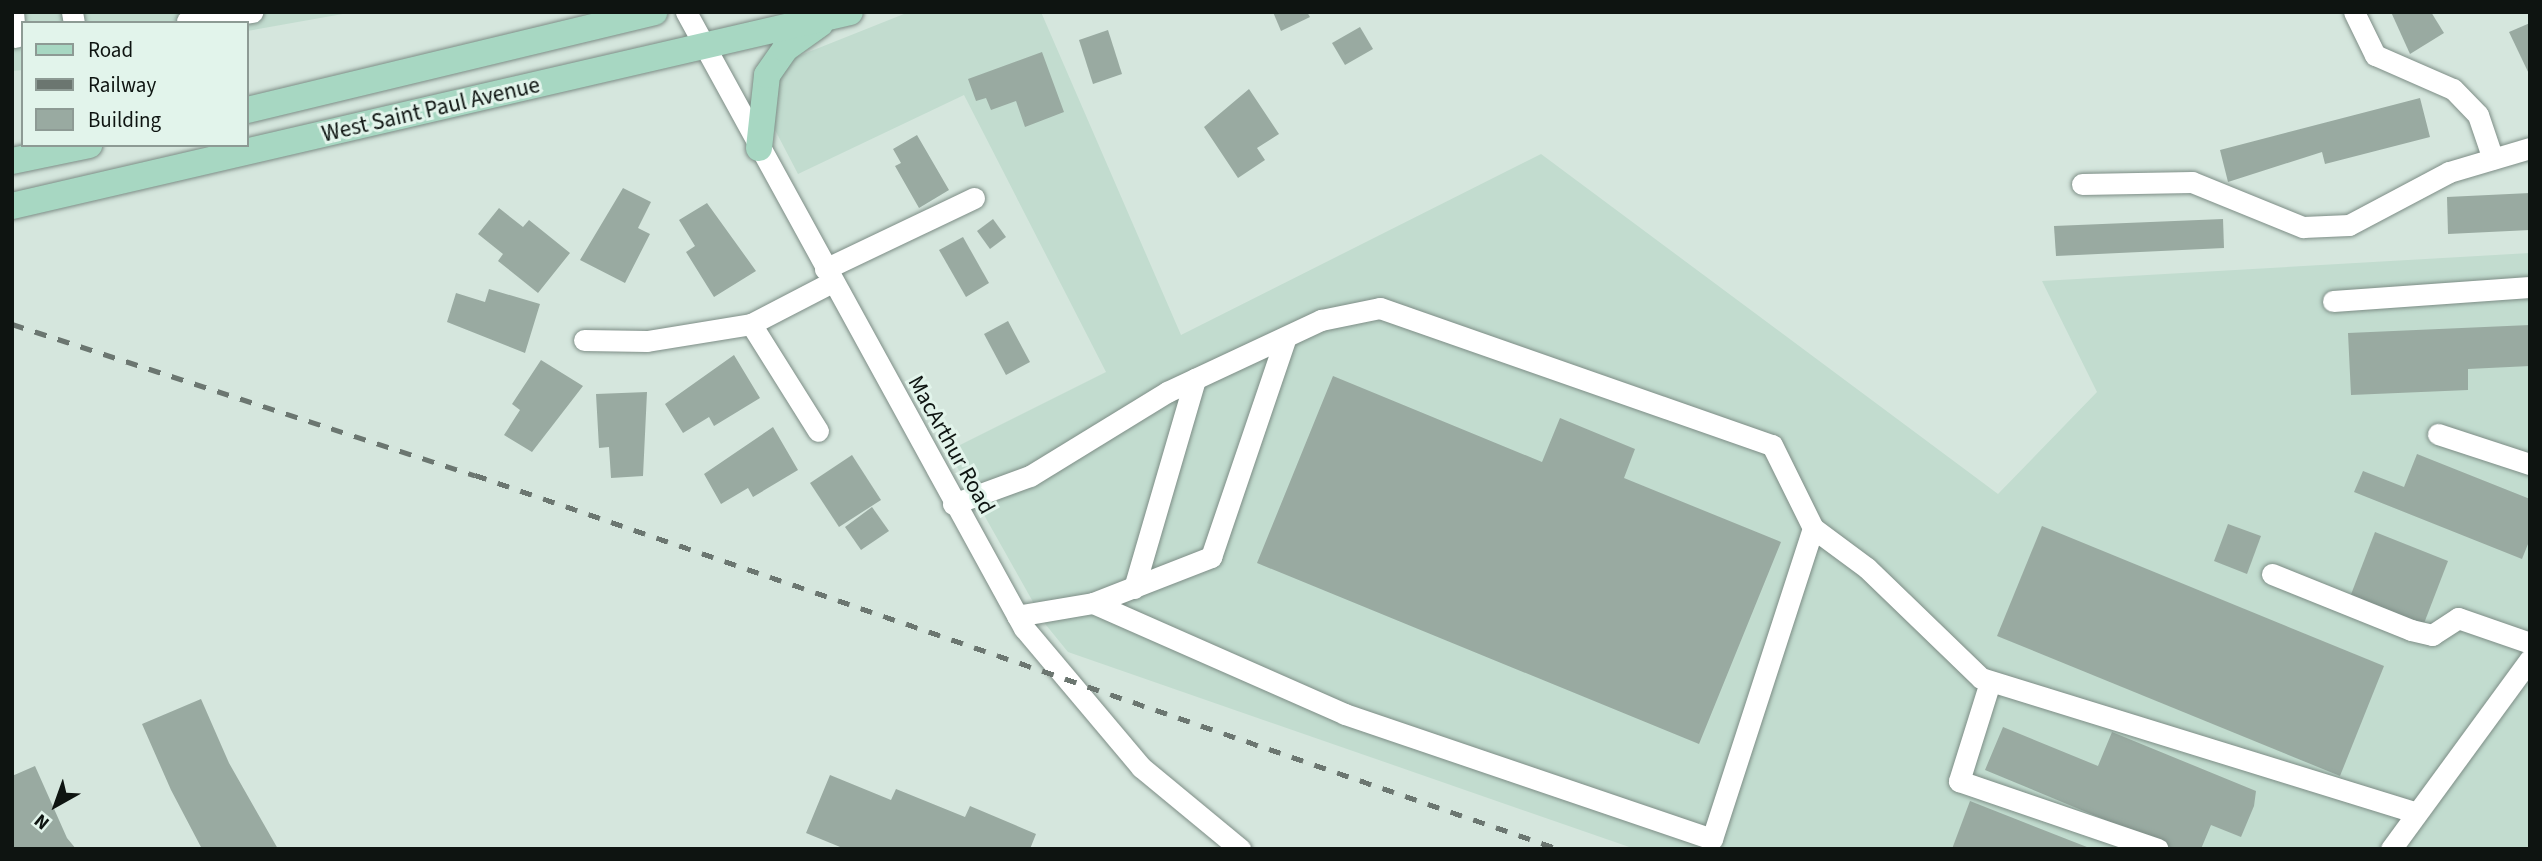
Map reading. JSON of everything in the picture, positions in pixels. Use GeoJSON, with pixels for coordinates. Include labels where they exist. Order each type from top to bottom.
{"type":"FeatureCollection","features":[{"type":"Feature","properties":{"kind":"main road"},"geometry":{"type":"LineString","coordinates":[[549,37],[589,12]]}},
{"type":"Feature","properties":{"kind":"main road","name":"West Saint Paul Avenue"},"geometry":{"type":"LineString","coordinates":[[248,110],[654,12]]}},
{"type":"Feature","properties":{"kind":"main road"},"geometry":{"type":"LineString","coordinates":[[759,148],[767,75],[785,50],[840,15]]}},
{"type":"Feature","properties":{"kind":"main road","name":"West Saint Paul Avenue"},"geometry":{"type":"LineString","coordinates":[[12,206],[840,15]]}},
{"type":"Feature","properties":{"kind":"main road"},"geometry":{"type":"LineString","coordinates":[[12,161],[79,147]]}},
{"type":"Feature","properties":{"kind":"street"},"geometry":{"type":"LineString","coordinates":[[13,12],[15,37]]}},
{"type":"Feature","properties":{"kind":"street"},"geometry":{"type":"LineString","coordinates":[[187,21],[252,12]]}},
{"type":"Feature","properties":{"kind":"street","name":"MacArthur Road"},"geometry":{"type":"LineString","coordinates":[[686,12],[828,276],[1017,616],[1058,675],[1141,767],[1240,849]]}},
{"type":"Feature","properties":{"kind":"street"},"geometry":{"type":"LineString","coordinates":[[2354,12],[2375,55],[2453,89],[2478,115],[2493,159]]}},
{"type":"Feature","properties":{"kind":"street"},"geometry":{"type":"LineString","coordinates":[[2082,184],[2192,182],[2303,227],[2349,225],[2449,172],[2530,148]]}},
{"type":"Feature","properties":{"kind":"street"},"geometry":{"type":"LineString","coordinates":[[584,340],[647,341],[751,324],[828,276],[974,198]]}},
{"type":"Feature","properties":{"kind":"street"},"geometry":{"type":"LineString","coordinates":[[2333,301],[2530,287]]}},
{"type":"Feature","properties":{"kind":"street"},"geometry":{"type":"LineString","coordinates":[[953,504],[1050,466],[1195,379],[1321,320],[1380,307],[1772,445],[1813,527],[1990,682],[2417,813]]}},
{"type":"Feature","properties":{"kind":"street"},"geometry":{"type":"LineString","coordinates":[[751,324],[818,431]]}},
{"type":"Feature","properties":{"kind":"street"},"geometry":{"type":"LineString","coordinates":[[1017,616],[1093,603],[1211,556],[1286,337]]}},
{"type":"Feature","properties":{"kind":"street"},"geometry":{"type":"LineString","coordinates":[[1134,588],[1195,379]]}},
{"type":"Feature","properties":{"kind":"street"},"geometry":{"type":"LineString","coordinates":[[2438,434],[2530,464]]}},
{"type":"Feature","properties":{"kind":"street"},"geometry":{"type":"LineString","coordinates":[[1093,603],[1345,714],[1712,839],[1813,527]]}},
{"type":"Feature","properties":{"kind":"street"},"geometry":{"type":"LineString","coordinates":[[2272,574],[2410,630],[2432,635],[2458,618],[2530,643]]}},
{"type":"Feature","properties":{"kind":"street"},"geometry":{"type":"LineString","coordinates":[[2390,849],[2530,659]]}},
{"type":"Feature","properties":{"kind":"street"},"geometry":{"type":"LineString","coordinates":[[1990,682],[1959,781],[2158,849]]}},
{"type":"Feature","properties":{"kind":"shaded area"},"geometry":{"type":"Polygon","coordinates":[[[12,12],[354,12],[248,31],[248,21],[21,21],[21,70],[12,71],[12,12]]]}},
{"type":"Feature","properties":{"kind":"shaded area"},"geometry":{"type":"Polygon","coordinates":[[[909,12],[1041,12],[1181,335],[1541,154],[1998,494],[2097,392],[2042,281],[2530,253],[2530,849],[1635,849],[1068,652],[1046,625],[948,451],[1106,372],[964,95],[798,174],[774,128],[776,78],[791,59],[909,12]]]}},
{"type":"Feature","properties":{"kind":"building"},"geometry":{"type":"Polygon","coordinates":[[[1273,12],[1307,12],[1310,17],[1281,31],[1273,12]]]}},
{"type":"Feature","properties":{"kind":"building"},"geometry":{"type":"Polygon","coordinates":[[[2391,12],[2431,12],[2444,33],[2410,54],[2391,12]]]}},
{"type":"Feature","properties":{"kind":"building"},"geometry":{"type":"Polygon","coordinates":[[[2530,23],[2530,76],[2509,32],[2530,23]]]}},
{"type":"Feature","properties":{"kind":"building"},"geometry":{"type":"Polygon","coordinates":[[[1360,27],[1373,49],[1345,65],[1332,43],[1360,27]]]}},
{"type":"Feature","properties":{"kind":"building"},"geometry":{"type":"Polygon","coordinates":[[[1108,30],[1122,74],[1093,84],[1079,40],[1108,30]]]}},
{"type":"Feature","properties":{"kind":"building"},"geometry":{"type":"Polygon","coordinates":[[[1042,52],[1064,112],[1025,127],[1016,101],[991,110],[986,98],[976,101],[968,79],[1042,52]]]}},
{"type":"Feature","properties":{"kind":"building"},"geometry":{"type":"Polygon","coordinates":[[[1249,89],[1279,134],[1257,148],[1265,160],[1238,178],[1204,127],[1249,89]]]}},
{"type":"Feature","properties":{"kind":"building"},"geometry":{"type":"Polygon","coordinates":[[[2420,98],[2430,137],[2325,164],[2322,152],[2228,182],[2220,150],[2420,98]]]}},
{"type":"Feature","properties":{"kind":"building"},"geometry":{"type":"Polygon","coordinates":[[[917,135],[949,190],[919,208],[895,166],[901,163],[893,149],[917,135]]]}},
{"type":"Feature","properties":{"kind":"building"},"geometry":{"type":"Polygon","coordinates":[[[623,188],[651,202],[638,228],[650,234],[625,283],[580,260],[623,188]]]}},
{"type":"Feature","properties":{"kind":"building"},"geometry":{"type":"Polygon","coordinates":[[[2530,193],[2530,230],[2448,234],[2447,197],[2530,193]]]}},
{"type":"Feature","properties":{"kind":"building"},"geometry":{"type":"Polygon","coordinates":[[[707,203],[756,271],[714,297],[686,252],[695,246],[679,220],[707,203]]]}},
{"type":"Feature","properties":{"kind":"building"},"geometry":{"type":"Polygon","coordinates":[[[499,208],[523,227],[529,220],[570,253],[538,293],[498,261],[503,254],[478,234],[499,208]]]}},
{"type":"Feature","properties":{"kind":"building"},"geometry":{"type":"Polygon","coordinates":[[[993,219],[1006,237],[990,249],[977,231],[993,219]]]}},
{"type":"Feature","properties":{"kind":"building"},"geometry":{"type":"Polygon","coordinates":[[[2223,219],[2224,248],[2056,256],[2054,226],[2223,219]]]}},
{"type":"Feature","properties":{"kind":"building"},"geometry":{"type":"Polygon","coordinates":[[[963,237],[989,283],[966,297],[939,250],[963,237]]]}},
{"type":"Feature","properties":{"kind":"building"},"geometry":{"type":"Polygon","coordinates":[[[489,289],[540,304],[525,353],[447,322],[456,293],[485,302],[489,289]]]}},
{"type":"Feature","properties":{"kind":"building"},"geometry":{"type":"Polygon","coordinates":[[[1008,321],[1030,362],[1006,375],[984,334],[1008,321]]]}},
{"type":"Feature","properties":{"kind":"building"},"geometry":{"type":"Polygon","coordinates":[[[2530,325],[2530,366],[2468,369],[2468,390],[2351,395],[2348,333],[2530,325]]]}},
{"type":"Feature","properties":{"kind":"building"},"geometry":{"type":"Polygon","coordinates":[[[734,355],[760,398],[714,426],[709,417],[683,433],[665,404],[734,355]]]}},
{"type":"Feature","properties":{"kind":"building"},"geometry":{"type":"Polygon","coordinates":[[[541,360],[583,386],[532,452],[504,435],[520,410],[512,404],[541,360]]]}},
{"type":"Feature","properties":{"kind":"building"},"geometry":{"type":"Polygon","coordinates":[[[1333,376],[1542,462],[1560,418],[1635,449],[1624,478],[1781,542],[1699,744],[1257,563],[1333,376]]]}},
{"type":"Feature","properties":{"kind":"building"},"geometry":{"type":"Polygon","coordinates":[[[647,392],[643,476],[611,478],[609,447],[599,448],[596,394],[647,392]]]}},
{"type":"Feature","properties":{"kind":"building"},"geometry":{"type":"Polygon","coordinates":[[[773,427],[798,470],[753,497],[748,488],[721,504],[704,474],[773,427]]]}},
{"type":"Feature","properties":{"kind":"building"},"geometry":{"type":"Polygon","coordinates":[[[2417,454],[2530,499],[2530,539],[2522,559],[2354,492],[2363,471],[2404,487],[2417,454]]]}},
{"type":"Feature","properties":{"kind":"building"},"geometry":{"type":"Polygon","coordinates":[[[852,455],[881,500],[839,527],[810,483],[852,455]]]}},
{"type":"Feature","properties":{"kind":"building"},"geometry":{"type":"Polygon","coordinates":[[[872,507],[889,531],[861,550],[845,527],[872,507]]]}},
{"type":"Feature","properties":{"kind":"building"},"geometry":{"type":"Polygon","coordinates":[[[2228,524],[2261,536],[2247,574],[2214,561],[2228,524]]]}},
{"type":"Feature","properties":{"kind":"building"},"geometry":{"type":"Polygon","coordinates":[[[2042,526],[2384,666],[2340,776],[1997,636],[2042,526]]]}},
{"type":"Feature","properties":{"kind":"building"},"geometry":{"type":"Polygon","coordinates":[[[2375,532],[2448,561],[2423,626],[2350,597],[2375,532]]]}},
{"type":"Feature","properties":{"kind":"building"},"geometry":{"type":"Polygon","coordinates":[[[201,699],[229,763],[278,849],[202,849],[171,790],[142,724],[201,699]]]}},
{"type":"Feature","properties":{"kind":"building"},"geometry":{"type":"Polygon","coordinates":[[[2003,727],[2098,766],[2112,732],[2256,791],[2254,806],[2241,837],[2211,825],[2201,849],[2175,849],[1985,770],[2003,727]]]}},
{"type":"Feature","properties":{"kind":"building"},"geometry":{"type":"Polygon","coordinates":[[[35,766],[67,838],[76,849],[12,849],[12,776],[35,766]]]}},
{"type":"Feature","properties":{"kind":"building"},"geometry":{"type":"Polygon","coordinates":[[[830,775],[891,800],[896,789],[965,817],[970,806],[1036,834],[1030,849],[845,849],[806,833],[830,775]]]}},
{"type":"Feature","properties":{"kind":"building"},"geometry":{"type":"Polygon","coordinates":[[[1970,801],[2092,849],[1952,849],[1970,801]]]}},
{"type":"Feature","properties":{"kind":"railway"},"geometry":{"type":"LineString","coordinates":[[12,324],[475,475],[1559,849]]}}]}
